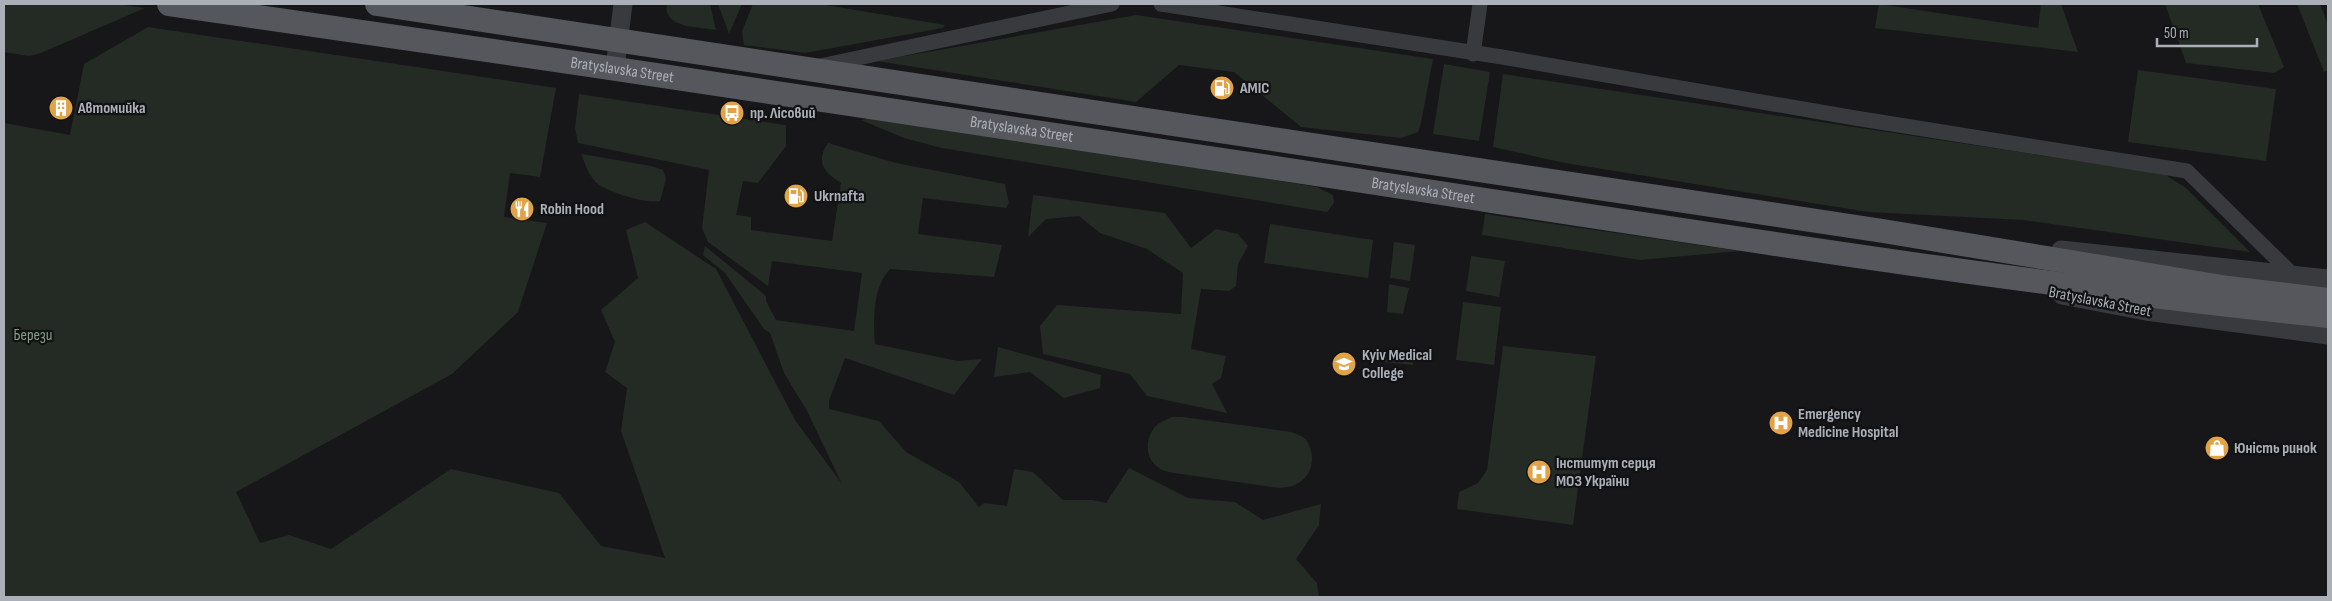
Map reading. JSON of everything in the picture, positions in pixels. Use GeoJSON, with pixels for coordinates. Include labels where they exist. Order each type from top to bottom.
{"type":"FeatureCollection","features":[{"type":"Feature","properties":{"kind":"main road","name":"Bratyslavska Street"},"geometry":{"type":"LineString","coordinates":[[169,4],[615,68],[1874,259],[2224,305],[2328,316]]}},
{"type":"Feature","properties":{"kind":"main road","name":"Bratyslavska Street"},"geometry":{"type":"LineString","coordinates":[[377,4],[1883,231],[2228,288],[2328,300]]}},
{"type":"Feature","properties":{"kind":"street"},"geometry":{"type":"LineString","coordinates":[[615,68],[623,4]]}},
{"type":"Feature","properties":{"kind":"street"},"geometry":{"type":"LineString","coordinates":[[810,68],[1112,4]]}},
{"type":"Feature","properties":{"kind":"street"},"geometry":{"type":"LineString","coordinates":[[1161,4],[2187,171],[2292,274]]}},
{"type":"Feature","properties":{"kind":"street"},"geometry":{"type":"LineString","coordinates":[[1473,54],[1480,4]]}},
{"type":"Feature","properties":{"kind":"street","name":"Bratyslavska Street"},"geometry":{"type":"LineString","coordinates":[[1883,231],[2328,279]]}},
{"type":"Feature","properties":{"kind":"street","name":"Bratyslavska Street"},"geometry":{"type":"LineString","coordinates":[[1874,259],[2146,311],[2328,335]]}},
{"type":"Feature","properties":{"kind":"green space"},"geometry":{"type":"Polygon","coordinates":[[[4,4],[117,4],[145,8],[41,53],[29,56],[4,52],[4,4]]]}},
{"type":"Feature","properties":{"kind":"green space"},"geometry":{"type":"Polygon","coordinates":[[[667,4],[710,4],[716,30],[691,27],[676,22],[670,18],[667,12],[667,4]]]}},
{"type":"Feature","properties":{"kind":"green space"},"geometry":{"type":"Polygon","coordinates":[[[718,4],[742,4],[729,34],[718,4]]]}},
{"type":"Feature","properties":{"kind":"green space"},"geometry":{"type":"Polygon","coordinates":[[[753,4],[820,4],[945,25],[943,28],[805,53],[744,45],[742,31],[753,4]]]}},
{"type":"Feature","properties":{"kind":"green space"},"geometry":{"type":"Polygon","coordinates":[[[1879,4],[2038,28],[2041,4],[2061,4],[2078,52],[1875,28],[1879,4]]]}},
{"type":"Feature","properties":{"kind":"green space"},"geometry":{"type":"Polygon","coordinates":[[[2165,4],[2258,4],[2284,67],[2274,73],[2186,63],[2165,4]]]}},
{"type":"Feature","properties":{"kind":"green space"},"geometry":{"type":"Polygon","coordinates":[[[2297,4],[2320,4],[2328,25],[2328,70],[2324,72],[2297,4]]]}},
{"type":"Feature","properties":{"kind":"green space"},"geometry":{"type":"Polygon","coordinates":[[[1136,15],[1433,59],[1418,132],[1401,138],[1301,127],[1234,72],[1179,65],[1136,102],[877,61],[1136,15]]]}},
{"type":"Feature","properties":{"kind":"green space","name":"Берези"},"geometry":{"type":"Polygon","coordinates":[[[148,27],[556,88],[540,177],[510,173],[504,217],[547,223],[518,312],[452,374],[236,492],[260,543],[289,535],[331,549],[451,469],[559,493],[601,546],[665,558],[621,431],[627,388],[605,372],[615,342],[601,310],[638,278],[626,230],[645,222],[716,269],[795,420],[842,484],[807,411],[784,373],[770,333],[764,329],[725,273],[703,255],[705,246],[766,296],[766,301],[776,320],[854,331],[862,273],[772,261],[768,286],[708,242],[702,228],[709,170],[578,143],[575,128],[579,94],[786,125],[786,146],[758,183],[743,181],[736,215],[751,217],[751,230],[832,241],[841,183],[830,175],[823,166],[822,155],[828,143],[896,163],[1005,184],[1009,203],[1006,208],[923,198],[918,234],[1002,245],[994,277],[890,269],[884,276],[877,294],[874,314],[875,344],[958,361],[982,359],[954,395],[845,358],[829,401],[829,409],[879,421],[906,452],[959,482],[979,507],[984,503],[1007,506],[1014,469],[1033,472],[1063,500],[1093,500],[1106,503],[1129,468],[1188,498],[1235,502],[1263,520],[1321,504],[1319,525],[1296,559],[1317,583],[1319,597],[4,597],[4,123],[70,135],[84,64],[148,27]]]}},
{"type":"Feature","properties":{"kind":"green space"},"geometry":{"type":"Polygon","coordinates":[[[1444,64],[1490,72],[1479,141],[1433,134],[1444,64]]]}},
{"type":"Feature","properties":{"kind":"green space"},"geometry":{"type":"Polygon","coordinates":[[[2138,70],[2276,89],[2266,161],[2128,142],[2138,70]]]}},
{"type":"Feature","properties":{"kind":"green space"},"geometry":{"type":"Polygon","coordinates":[[[1503,74],[2164,174],[2186,188],[2250,252],[2023,220],[1868,212],[1565,163],[1493,147],[1503,74]]]}},
{"type":"Feature","properties":{"kind":"green space"},"geometry":{"type":"Polygon","coordinates":[[[884,116],[1317,187],[1333,195],[1334,203],[1327,212],[942,148],[904,138],[861,120],[884,116]]]}},
{"type":"Feature","properties":{"kind":"green space"},"geometry":{"type":"Polygon","coordinates":[[[582,154],[651,166],[663,170],[666,179],[660,201],[646,201],[629,197],[599,185],[588,171],[582,154]]]}},
{"type":"Feature","properties":{"kind":"green space"},"geometry":{"type":"Polygon","coordinates":[[[1033,195],[1165,213],[1191,248],[1216,229],[1238,234],[1248,246],[1238,264],[1236,286],[1229,291],[1201,289],[1191,349],[1226,356],[1221,378],[1212,384],[1227,413],[1147,396],[1130,374],[1043,354],[1040,326],[1057,305],[1181,314],[1183,273],[1147,249],[1100,233],[1079,216],[1046,219],[1028,237],[1033,195]]]}},
{"type":"Feature","properties":{"kind":"green space"},"geometry":{"type":"Polygon","coordinates":[[[1485,214],[1740,251],[1640,260],[1482,235],[1485,214]]]}},
{"type":"Feature","properties":{"kind":"green space"},"geometry":{"type":"Polygon","coordinates":[[[1270,224],[1373,240],[1368,278],[1264,263],[1270,224]]]}},
{"type":"Feature","properties":{"kind":"green space"},"geometry":{"type":"Polygon","coordinates":[[[1394,242],[1415,245],[1410,281],[1390,278],[1394,242]]]}},
{"type":"Feature","properties":{"kind":"green space"},"geometry":{"type":"Polygon","coordinates":[[[1471,256],[1505,261],[1499,297],[1466,291],[1471,256]]]}},
{"type":"Feature","properties":{"kind":"green space"},"geometry":{"type":"Polygon","coordinates":[[[1389,284],[1409,288],[1403,314],[1387,312],[1389,284]]]}},
{"type":"Feature","properties":{"kind":"green space"},"geometry":{"type":"Polygon","coordinates":[[[1463,302],[1501,307],[1494,365],[1456,360],[1463,302]]]}},
{"type":"Feature","properties":{"kind":"green space"},"geometry":{"type":"Polygon","coordinates":[[[1503,346],[1596,356],[1573,525],[1457,509],[1459,492],[1478,483],[1487,470],[1503,346]]]}},
{"type":"Feature","properties":{"kind":"green space"},"geometry":{"type":"Polygon","coordinates":[[[998,347],[1101,375],[1100,388],[1064,398],[1030,372],[994,377],[998,347]]]}},
{"type":"Feature","properties":{"kind":"green space"},"geometry":{"type":"Polygon","coordinates":[[[1374,349],[1414,354],[1413,365],[1373,361],[1374,349]]]}},
{"type":"Feature","properties":{"kind":"green space"},"geometry":{"type":"Polygon","coordinates":[[[1172,417],[1297,434],[1305,439],[1311,452],[1312,459],[1309,471],[1306,477],[1295,485],[1279,488],[1162,470],[1150,458],[1148,440],[1158,424],[1172,417]]]}},
{"type":"Feature","properties":{"kind":"place","name":"AMIC"},"geometry":{"type":"Point","coordinates":[1222,88]}},
{"type":"Feature","properties":{"kind":"place","name":"Автомийка"},"geometry":{"type":"Point","coordinates":[61,108]}},
{"type":"Feature","properties":{"kind":"place","name":"пр. Лісовий"},"geometry":{"type":"Point","coordinates":[732,113]}},
{"type":"Feature","properties":{"kind":"place","name":"Ukrnafta"},"geometry":{"type":"Point","coordinates":[796,196]}},
{"type":"Feature","properties":{"kind":"place","name":"Robin Hood"},"geometry":{"type":"Point","coordinates":[522,209]}},
{"type":"Feature","properties":{"kind":"place","name":"Kyiv Medical College"},"geometry":{"type":"Point","coordinates":[1344,364]}},
{"type":"Feature","properties":{"kind":"place","name":"Emergency Medicine Hospital"},"geometry":{"type":"Point","coordinates":[1781,423]}},
{"type":"Feature","properties":{"kind":"place","name":"Юність ринок"},"geometry":{"type":"Point","coordinates":[2217,448]}},
{"type":"Feature","properties":{"kind":"place","name":"Інститут серця МОЗ України"},"geometry":{"type":"Point","coordinates":[1539,472]}}]}
